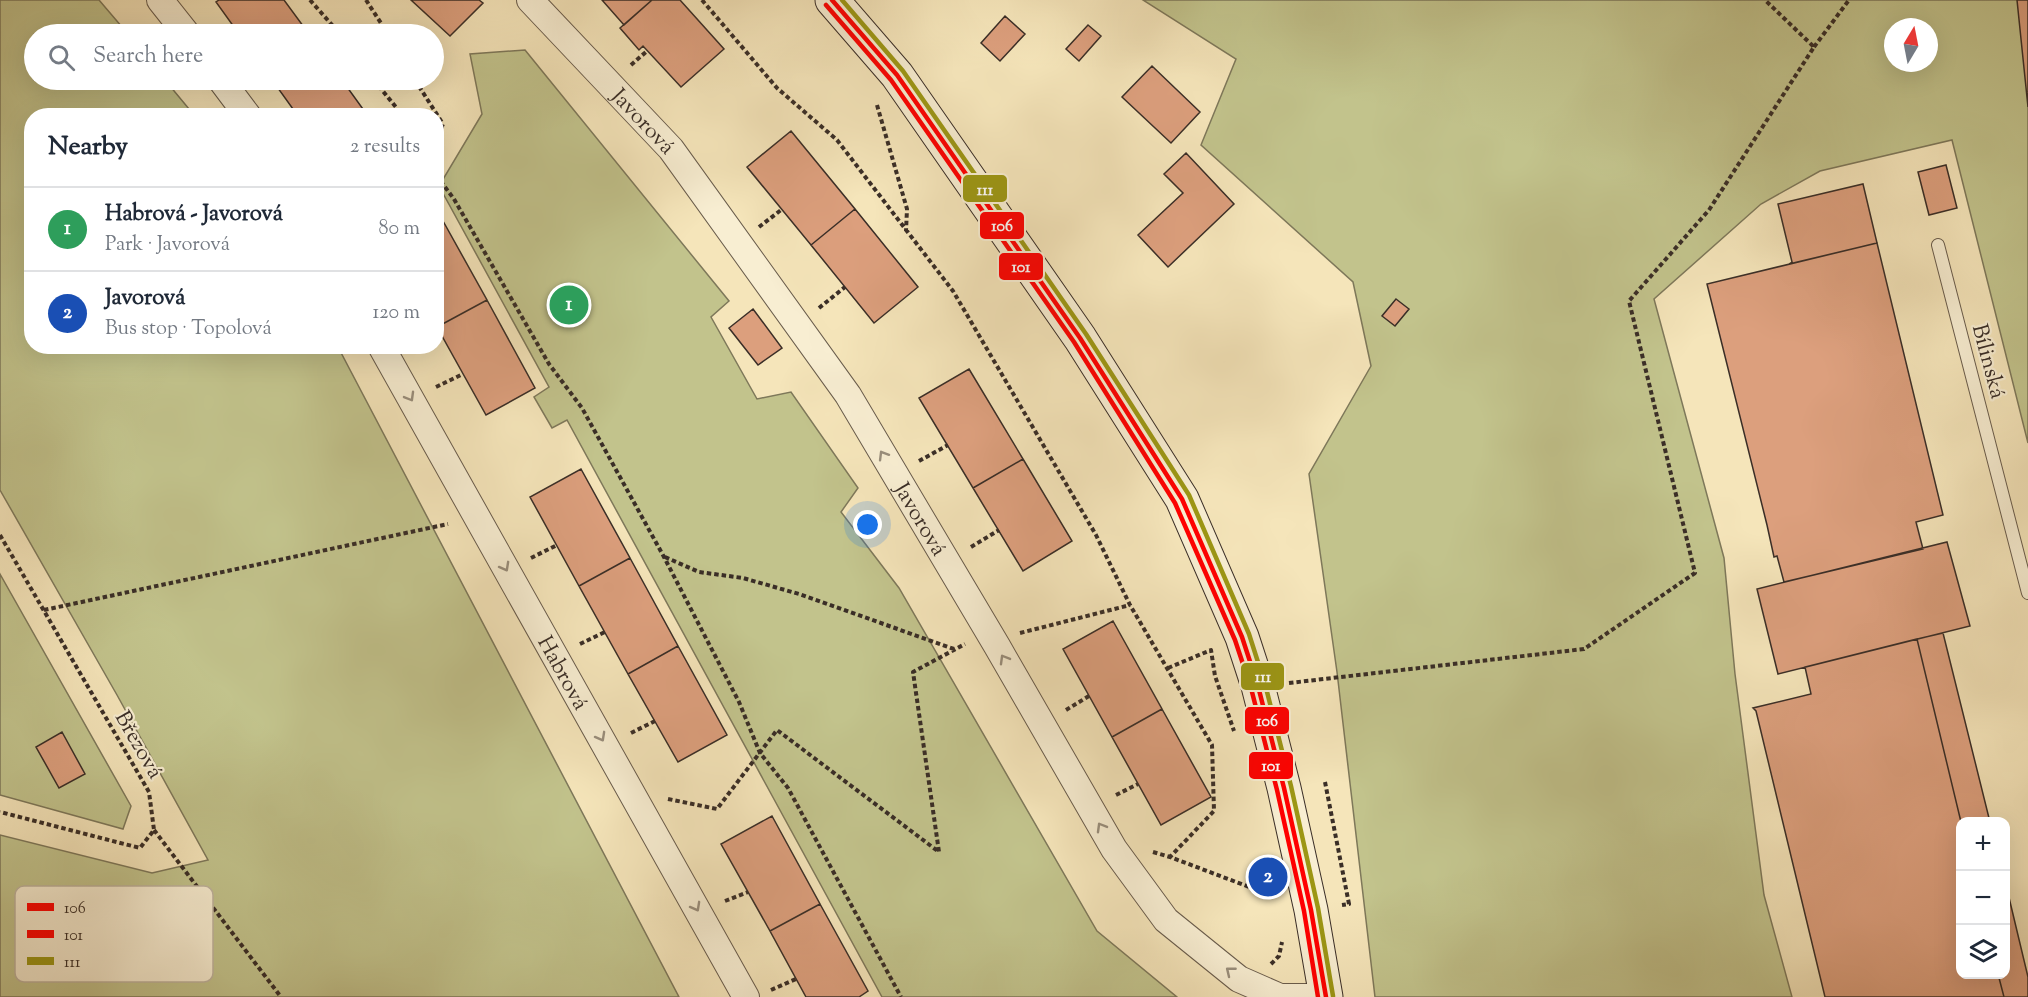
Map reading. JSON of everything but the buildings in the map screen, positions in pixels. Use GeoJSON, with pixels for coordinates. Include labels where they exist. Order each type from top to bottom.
{"type":"FeatureCollection","features":[{"type":"Feature","properties":{"kind":"street"},"geometry":{"type":"LineString","coordinates":[[159,0],[179,24]]}},
{"type":"Feature","properties":{"kind":"street","name":"Javorová"},"geometry":{"type":"LineString","coordinates":[[530,0],[671,149],[848,395],[1114,849],[1166,920],[1239,979],[1280,997],[1325,997]]}},
{"type":"Feature","properties":{"kind":"street"},"geometry":{"type":"LineString","coordinates":[[832,0],[897,75],[1080,338],[1182,499],[1242,637],[1258,686],[1284,788],[1311,910],[1325,997]]}},
{"type":"Feature","properties":{"kind":"street"},"geometry":{"type":"LineString","coordinates":[[228,90],[242,108]]}},
{"type":"Feature","properties":{"kind":"street","name":"Habrová"},"geometry":{"type":"LineString","coordinates":[[386,354],[478,518],[757,994]]}},
{"type":"Feature","properties":{"kind":"lane","name":"Bílinská"},"geometry":{"type":"LineString","coordinates":[[1938,245],[2028,592]]}},
{"type":"Feature","properties":{"kind":"path"},"geometry":{"type":"LineString","coordinates":[[310,0],[331,24]]}},
{"type":"Feature","properties":{"kind":"path"},"geometry":{"type":"LineString","coordinates":[[366,0],[382,24]]}},
{"type":"Feature","properties":{"kind":"path"},"geometry":{"type":"LineString","coordinates":[[702,0],[777,88],[837,140],[953,291],[1096,535],[1130,604],[1212,745],[1214,811],[1170,857]]}},
{"type":"Feature","properties":{"kind":"path"},"geometry":{"type":"LineString","coordinates":[[1765,0],[1814,46]]}},
{"type":"Feature","properties":{"kind":"path"},"geometry":{"type":"LineString","coordinates":[[1258,686],[1584,649],[1695,573],[1629,301],[1709,210],[1814,46],[1849,0]]}},
{"type":"Feature","properties":{"kind":"path"},"geometry":{"type":"LineString","coordinates":[[626,69],[647,51]]}},
{"type":"Feature","properties":{"kind":"path"},"geometry":{"type":"LineString","coordinates":[[886,63],[873,90],[907,209],[906,232]]}},
{"type":"Feature","properties":{"kind":"path"},"geometry":{"type":"LineString","coordinates":[[382,90],[397,108]]}},
{"type":"Feature","properties":{"kind":"path"},"geometry":{"type":"LineString","coordinates":[[421,90],[433,108]]}},
{"type":"Feature","properties":{"kind":"path"},"geometry":{"type":"LineString","coordinates":[[444,186],[454,199],[549,364],[582,408],[664,557],[739,702],[760,753],[788,788],[901,997]]}},
{"type":"Feature","properties":{"kind":"path"},"geometry":{"type":"LineString","coordinates":[[756,229],[781,210]]}},
{"type":"Feature","properties":{"kind":"path"},"geometry":{"type":"LineString","coordinates":[[814,312],[844,287]]}},
{"type":"Feature","properties":{"kind":"path"},"geometry":{"type":"LineString","coordinates":[[430,390],[463,375]]}},
{"type":"Feature","properties":{"kind":"path"},"geometry":{"type":"LineString","coordinates":[[916,463],[948,445]]}},
{"type":"Feature","properties":{"kind":"path"},"geometry":{"type":"LineString","coordinates":[[44,610],[478,518]]}},
{"type":"Feature","properties":{"kind":"path"},"geometry":{"type":"LineString","coordinates":[[967,549],[999,530]]}},
{"type":"Feature","properties":{"kind":"path","name":"Březová"},"geometry":{"type":"LineString","coordinates":[[0,535],[149,792],[154,830]]}},
{"type":"Feature","properties":{"kind":"path"},"geometry":{"type":"LineString","coordinates":[[527,559],[557,545]]}},
{"type":"Feature","properties":{"kind":"path"},"geometry":{"type":"LineString","coordinates":[[664,557],[699,572],[743,578],[800,594],[955,649]]}},
{"type":"Feature","properties":{"kind":"path"},"geometry":{"type":"LineString","coordinates":[[1013,635],[1130,604]]}},
{"type":"Feature","properties":{"kind":"path"},"geometry":{"type":"LineString","coordinates":[[662,801],[668,799],[717,808],[777,730],[939,852],[913,672],[988,631]]}},
{"type":"Feature","properties":{"kind":"path"},"geometry":{"type":"LineString","coordinates":[[574,647],[605,632]]}},
{"type":"Feature","properties":{"kind":"path"},"geometry":{"type":"LineString","coordinates":[[1168,668],[1211,650],[1215,676],[1237,740]]}},
{"type":"Feature","properties":{"kind":"path"},"geometry":{"type":"LineString","coordinates":[[1058,715],[1089,696]]}},
{"type":"Feature","properties":{"kind":"path"},"geometry":{"type":"LineString","coordinates":[[625,736],[655,722]]}},
{"type":"Feature","properties":{"kind":"path"},"geometry":{"type":"LineString","coordinates":[[1325,782],[1349,904]]}},
{"type":"Feature","properties":{"kind":"path"},"geometry":{"type":"LineString","coordinates":[[1107,800],[1138,784]]}},
{"type":"Feature","properties":{"kind":"path"},"geometry":{"type":"LineString","coordinates":[[0,812],[140,848],[154,830],[197,886]]}},
{"type":"Feature","properties":{"kind":"path"},"geometry":{"type":"LineString","coordinates":[[1151,852],[1252,888],[1259,882],[1271,861]]}},
{"type":"Feature","properties":{"kind":"path"},"geometry":{"type":"LineString","coordinates":[[718,904],[748,891]]}},
{"type":"Feature","properties":{"kind":"path"},"geometry":{"type":"LineString","coordinates":[[213,908],[281,997]]}},
{"type":"Feature","properties":{"kind":"path"},"geometry":{"type":"LineString","coordinates":[[757,994],[796,979]]}},
{"type":"Feature","properties":{"kind":"green space"},"geometry":{"type":"Polygon","coordinates":[[[0,0],[99,0],[119,24],[24,24],[24,90],[173,90],[188,108],[24,108],[24,354],[342,354],[679,997],[0,997],[0,835],[152,873],[208,860],[0,490],[0,0]]]}},
{"type":"Feature","properties":{"kind":"green space"},"geometry":{"type":"Polygon","coordinates":[[[1143,0],[2028,0],[2028,443],[1952,140],[1820,171],[1761,204],[1654,299],[1724,558],[1735,674],[1764,895],[1792,997],[1375,997],[1337,672],[1309,474],[1371,366],[1353,282],[1201,145],[1236,59],[1143,0]]]}},
{"type":"Feature","properties":{"kind":"green space"},"geometry":{"type":"Polygon","coordinates":[[[525,50],[729,301],[711,317],[757,399],[791,392],[858,488],[841,512],[899,588],[1097,931],[1177,997],[882,997],[567,420],[552,428],[534,397],[549,387],[444,195],[444,178],[482,114],[470,54],[525,50]]]}},
{"type":"Feature","properties":{"kind":"green space"},"geometry":{"type":"Polygon","coordinates":[[[0,574],[131,806],[123,829],[0,795],[0,574]]]}},
{"type":"Feature","properties":{"kind":"transit line","name":"106"},"geometry":{"type":"LineString","coordinates":[[832,0],[897,75],[1080,338],[1182,499],[1242,637],[1258,686],[1284,788],[1311,910],[1326,997]]}},
{"type":"Feature","properties":{"kind":"transit line","name":"111"},"geometry":{"type":"LineString","coordinates":[[842,0],[903,71],[1086,334],[1189,495],[1249,634],[1265,684],[1291,786],[1318,908],[1333,996]]}},
{"type":"Feature","properties":{"kind":"transit line","name":"101"},"geometry":{"type":"LineString","coordinates":[[826,5],[891,80],[1074,342],[1175,503],[1235,640],[1251,688],[1304,911],[1318,997]]}},
{"type":"Feature","properties":{"kind":"place","name":"Habrová - Javorová"},"geometry":{"type":"Point","coordinates":[569,305]}},
{"type":"Feature","properties":{"kind":"place","name":"Javorová"},"geometry":{"type":"Point","coordinates":[1268,877]}}]}
